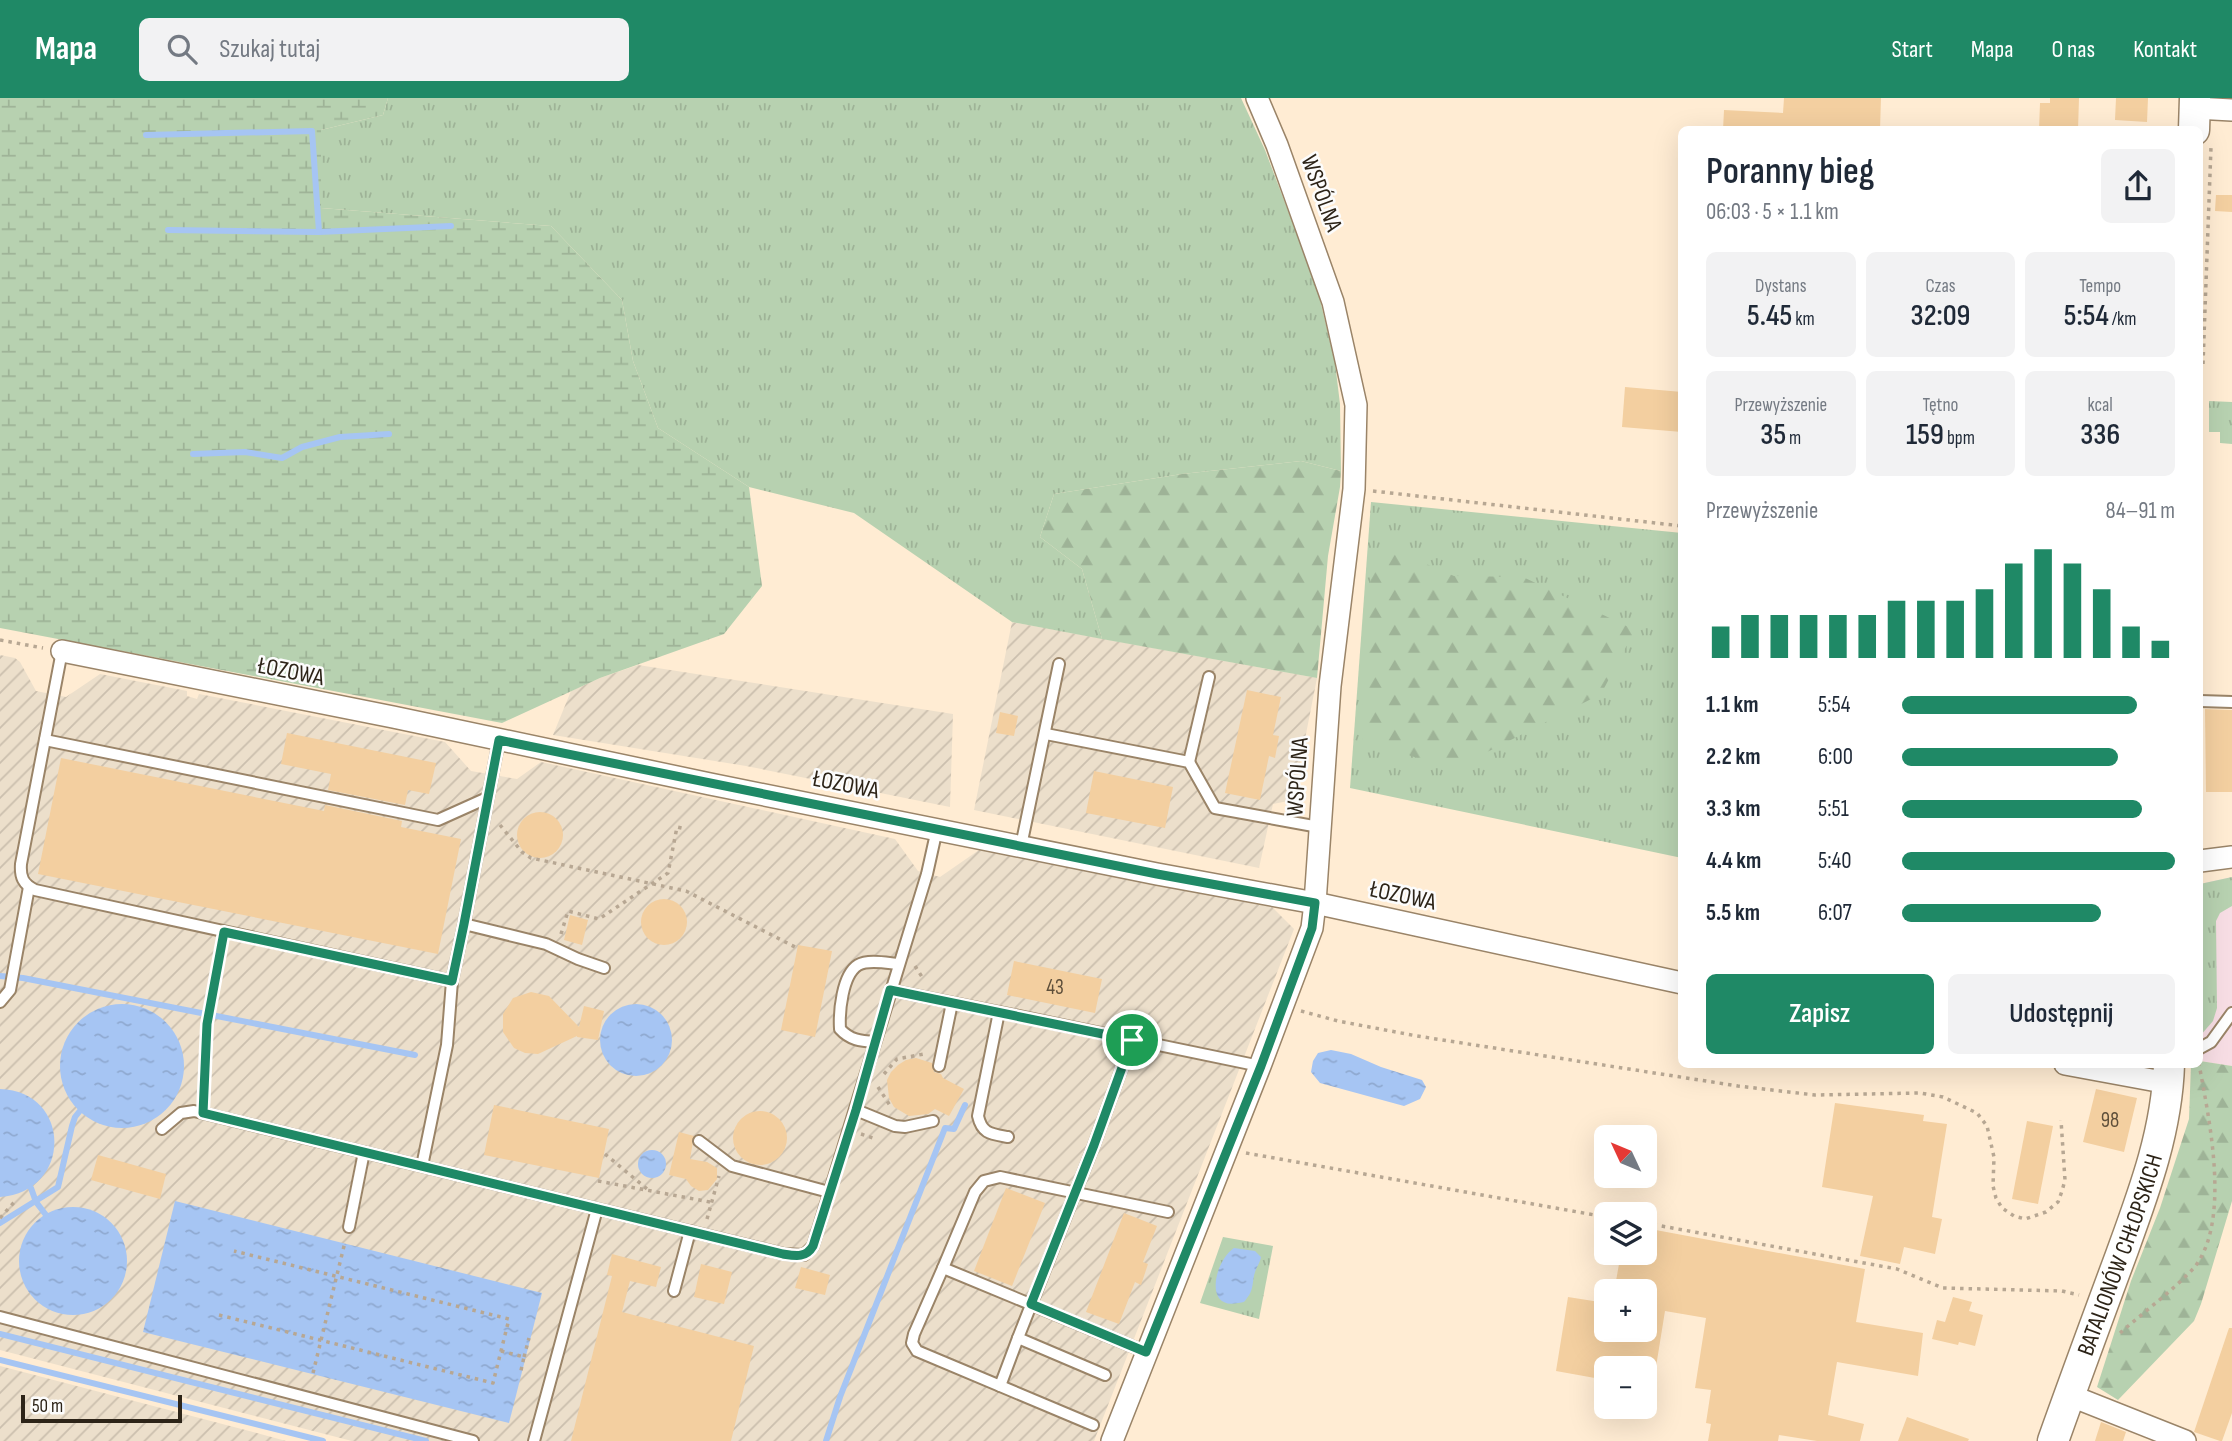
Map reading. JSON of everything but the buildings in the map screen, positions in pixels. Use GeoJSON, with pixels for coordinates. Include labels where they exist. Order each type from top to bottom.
{"type":"FeatureCollection","features":[{"type":"Feature","properties":{"kind":"street","name":"WSPÓLNA"},"geometry":{"type":"LineString","coordinates":[[1112,1441],[1261,1066],[1312,928],[1315,903],[1330,686],[1354,489],[1356,405],[1333,302],[1277,145],[1257,98]]}},
{"type":"Feature","properties":{"kind":"street"},"geometry":{"type":"LineString","coordinates":[[2199,118],[2232,110]]}},
{"type":"Feature","properties":{"kind":"street","name":"ŁOZOWA"},"geometry":{"type":"LineString","coordinates":[[62,652],[1157,874],[1315,903],[1678,982]]}},
{"type":"Feature","properties":{"kind":"street"},"geometry":{"type":"LineString","coordinates":[[2203,861],[2232,857]]}},
{"type":"Feature","properties":{"kind":"street"},"geometry":{"type":"LineString","coordinates":[[2112,1068],[2169,1073]]}},
{"type":"Feature","properties":{"kind":"street","name":"BATALIONÓW CHŁOPSKICH"},"geometry":{"type":"LineString","coordinates":[[2053,1441],[2145,1189],[2161,1132],[2169,1073]]}},
{"type":"Feature","properties":{"kind":"street"},"geometry":{"type":"LineString","coordinates":[[2069,1395],[2185,1441]]}},
{"type":"Feature","properties":{"kind":"lane"},"geometry":{"type":"LineString","coordinates":[[62,652],[21,864],[20,876],[29,887],[452,981]]}},
{"type":"Feature","properties":{"kind":"lane"},"geometry":{"type":"LineString","coordinates":[[1021,846],[1059,664]]}},
{"type":"Feature","properties":{"kind":"lane"},"geometry":{"type":"LineString","coordinates":[[1209,677],[1189,762],[1215,808],[1320,827]]}},
{"type":"Feature","properties":{"kind":"lane"},"geometry":{"type":"LineString","coordinates":[[2203,701],[2232,702]]}},
{"type":"Feature","properties":{"kind":"lane"},"geometry":{"type":"LineString","coordinates":[[1045,734],[1189,762]]}},
{"type":"Feature","properties":{"kind":"lane"},"geometry":{"type":"LineString","coordinates":[[45,740],[438,820],[486,802]]}},
{"type":"Feature","properties":{"kind":"lane"},"geometry":{"type":"LineString","coordinates":[[422,1166],[447,1045],[452,981],[499,740]]}},
{"type":"Feature","properties":{"kind":"lane"},"geometry":{"type":"LineString","coordinates":[[162,1129],[181,1113],[194,1111],[783,1254],[804,1255],[813,1246],[856,1110],[874,1042],[927,874],[937,829]]}},
{"type":"Feature","properties":{"kind":"lane"},"geometry":{"type":"LineString","coordinates":[[0,1002],[10,990],[29,887]]}},
{"type":"Feature","properties":{"kind":"lane"},"geometry":{"type":"LineString","coordinates":[[464,924],[546,944],[604,968]]}},
{"type":"Feature","properties":{"kind":"lane"},"geometry":{"type":"LineString","coordinates":[[874,1042],[857,1041],[847,1037],[840,1029],[839,1014],[845,986],[851,972],[858,965],[867,962],[898,964]]}},
{"type":"Feature","properties":{"kind":"lane"},"geometry":{"type":"LineString","coordinates":[[890,990],[1261,1066]]}},
{"type":"Feature","properties":{"kind":"lane"},"geometry":{"type":"LineString","coordinates":[[939,1066],[952,1003]]}},
{"type":"Feature","properties":{"kind":"lane"},"geometry":{"type":"LineString","coordinates":[[999,1012],[978,1116],[980,1126],[988,1133],[1008,1136]]}},
{"type":"Feature","properties":{"kind":"lane"},"geometry":{"type":"LineString","coordinates":[[2203,1046],[2211,1042],[2232,1013]]}},
{"type":"Feature","properties":{"kind":"lane"},"geometry":{"type":"LineString","coordinates":[[1000,1386],[1132,1040]]}},
{"type":"Feature","properties":{"kind":"lane"},"geometry":{"type":"LineString","coordinates":[[856,1110],[895,1126],[933,1121]]}},
{"type":"Feature","properties":{"kind":"lane"},"geometry":{"type":"LineString","coordinates":[[699,1141],[732,1166],[829,1192]]}},
{"type":"Feature","properties":{"kind":"lane"},"geometry":{"type":"LineString","coordinates":[[349,1227],[365,1152]]}},
{"type":"Feature","properties":{"kind":"lane"},"geometry":{"type":"LineString","coordinates":[[1093,1425],[917,1351],[912,1343],[914,1334],[975,1192],[984,1181],[1000,1177],[1168,1212]]}},
{"type":"Feature","properties":{"kind":"lane"},"geometry":{"type":"LineString","coordinates":[[534,1441],[597,1209]]}},
{"type":"Feature","properties":{"kind":"lane"},"geometry":{"type":"LineString","coordinates":[[674,1291],[690,1231]]}},
{"type":"Feature","properties":{"kind":"lane"},"geometry":{"type":"LineString","coordinates":[[943,1268],[1146,1352]]}},
{"type":"Feature","properties":{"kind":"lane"},"geometry":{"type":"LineString","coordinates":[[0,1317],[472,1441]]}},
{"type":"Feature","properties":{"kind":"lane"},"geometry":{"type":"LineString","coordinates":[[1018,1338],[1105,1375]]}},
{"type":"Feature","properties":{"kind":"path"},"geometry":{"type":"LineString","coordinates":[[1354,489],[1678,526]]}},
{"type":"Feature","properties":{"kind":"path"},"geometry":{"type":"LineString","coordinates":[[0,640],[62,652]]}},
{"type":"Feature","properties":{"kind":"path"},"geometry":{"type":"LineString","coordinates":[[486,802],[522,852],[531,858],[686,891],[795,947]]}},
{"type":"Feature","properties":{"kind":"path"},"geometry":{"type":"LineString","coordinates":[[556,949],[568,911],[599,919],[668,873],[677,827],[686,829]]}},
{"type":"Feature","properties":{"kind":"path"},"geometry":{"type":"LineString","coordinates":[[203,1113],[207,1024],[224,932]]}},
{"type":"Feature","properties":{"kind":"path"},"geometry":{"type":"LineString","coordinates":[[912,959],[924,980],[939,988],[936,999]]}},
{"type":"Feature","properties":{"kind":"path"},"geometry":{"type":"LineString","coordinates":[[1284,1002],[1303,1012],[1338,1021],[1701,1080],[1805,1094],[1920,1093],[1943,1097],[1977,1113],[1987,1126],[1994,1157],[1993,1186],[1996,1198],[2002,1208],[2025,1219],[2046,1212],[2058,1202],[2066,1180],[2061,1120]]}},
{"type":"Feature","properties":{"kind":"path"},"geometry":{"type":"LineString","coordinates":[[883,1076],[897,1059],[924,1055],[927,1042]]}},
{"type":"Feature","properties":{"kind":"path"},"geometry":{"type":"LineString","coordinates":[[1133,1075],[1146,1063],[1164,1060]]}},
{"type":"Feature","properties":{"kind":"path"},"geometry":{"type":"LineString","coordinates":[[2084,1354],[2104,1348],[2194,1268],[2204,1254],[2211,1236],[2216,1208],[2216,1181],[2214,1149],[2200,1068]]}},
{"type":"Feature","properties":{"kind":"path"},"geometry":{"type":"LineString","coordinates":[[876,1084],[890,1106],[914,1125]]}},
{"type":"Feature","properties":{"kind":"path"},"geometry":{"type":"LineString","coordinates":[[1227,1148],[1594,1215]]}},
{"type":"Feature","properties":{"kind":"path"},"geometry":{"type":"LineString","coordinates":[[605,1154],[648,1191]]}},
{"type":"Feature","properties":{"kind":"path"},"geometry":{"type":"LineString","coordinates":[[703,1234],[724,1160]]}},
{"type":"Feature","properties":{"kind":"path"},"geometry":{"type":"LineString","coordinates":[[598,1181],[710,1202]]}},
{"type":"Feature","properties":{"kind":"path"},"geometry":{"type":"LineString","coordinates":[[0,1218],[17,1199]]}},
{"type":"Feature","properties":{"kind":"path"},"geometry":{"type":"LineString","coordinates":[[1657,1225],[1897,1269],[1943,1288],[2062,1291],[2104,1302]]}},
{"type":"Feature","properties":{"kind":"path"},"geometry":{"type":"LineString","coordinates":[[313,1373],[344,1247]]}},
{"type":"Feature","properties":{"kind":"path"},"geometry":{"type":"LineString","coordinates":[[219,1315],[492,1383],[509,1318],[234,1251]]}},
{"type":"Feature","properties":{"kind":"path"},"geometry":{"type":"LineString","coordinates":[[520,1375],[529,1338]]}},
{"type":"Feature","properties":{"kind":"path"},"geometry":{"type":"LineString","coordinates":[[501,1351],[524,1357]]}},
{"type":"Feature","properties":{"kind":"shaded area"},"geometry":{"type":"Polygon","coordinates":[[[1012,622],[1317,678],[1293,800],[1273,804],[1259,868],[974,810],[1012,622]]]}},
{"type":"Feature","properties":{"kind":"shaded area"},"geometry":{"type":"Polygon","coordinates":[[[0,655],[15,658],[20,662],[36,691],[66,697],[100,674],[187,691],[187,696],[197,699],[199,694],[445,742],[471,771],[517,779],[541,762],[895,839],[918,871],[940,877],[979,850],[1272,907],[1294,929],[1094,1441],[352,1441],[0,1350],[0,655]]]}},
{"type":"Feature","properties":{"kind":"shaded area"},"geometry":{"type":"Polygon","coordinates":[[[638,665],[953,714],[950,807],[746,766],[553,735],[571,691],[638,665]]]}},
{"type":"Feature","properties":{"kind":"shaded area"},"geometry":{"type":"Polygon","coordinates":[[[2232,877],[2232,1066],[2203,1061],[2203,883],[2232,877]]]}},
{"type":"Feature","properties":{"kind":"shaded area"},"geometry":{"type":"Polygon","coordinates":[[[0,1366],[253,1432],[286,1441],[0,1441],[0,1366]]]}},
{"type":"Feature","properties":{"kind":"green space"},"geometry":{"type":"Polygon","coordinates":[[[0,98],[388,98],[383,115],[321,130],[321,208],[551,226],[622,300],[633,361],[658,428],[749,487],[762,586],[724,634],[600,678],[502,723],[0,628],[0,98]]]}},
{"type":"Feature","properties":{"kind":"green space"},"geometry":{"type":"Polygon","coordinates":[[[388,98],[1241,98],[1265,150],[1317,287],[1335,363],[1340,404],[1341,471],[1301,461],[1182,474],[1054,494],[1040,537],[1082,569],[1102,639],[1012,622],[854,513],[749,487],[658,428],[633,361],[622,300],[551,226],[321,208],[321,130],[383,115],[388,98]]]}},
{"type":"Feature","properties":{"kind":"green space"},"geometry":{"type":"Polygon","coordinates":[[[2209,401],[2232,402],[2232,444],[2220,443],[2220,432],[2209,432],[2209,401]]]}},
{"type":"Feature","properties":{"kind":"green space"},"geometry":{"type":"Polygon","coordinates":[[[1301,461],[1341,471],[1328,556],[1317,678],[1102,639],[1082,569],[1040,537],[1054,494],[1182,474],[1301,461]]]}},
{"type":"Feature","properties":{"kind":"green space"},"geometry":{"type":"Polygon","coordinates":[[[1371,502],[1678,533],[1678,857],[1350,788],[1371,502]]]}},
{"type":"Feature","properties":{"kind":"green space"},"geometry":{"type":"Polygon","coordinates":[[[1394,550],[1454,576],[1523,577],[1635,630],[1601,694],[1452,770],[1362,739],[1365,625],[1373,562],[1394,550]]]}},
{"type":"Feature","properties":{"kind":"green space"},"geometry":{"type":"Polygon","coordinates":[[[2232,877],[2232,906],[2220,913],[2216,921],[2217,1008],[2213,1021],[2203,1033],[2203,883],[2232,877]]]}},
{"type":"Feature","properties":{"kind":"green space"},"geometry":{"type":"Polygon","coordinates":[[[2203,1061],[2232,1066],[2232,1201],[2201,1304],[2194,1321],[2118,1400],[2097,1387],[2131,1281],[2160,1208],[2189,1119],[2191,1068],[2203,1068],[2203,1061]]]}},
{"type":"Feature","properties":{"kind":"green space"},"geometry":{"type":"Polygon","coordinates":[[[1223,1237],[1273,1246],[1259,1319],[1200,1303],[1223,1237]]]}},
{"type":"Feature","properties":{"kind":"water"},"geometry":{"type":"Polygon","coordinates":[[[122,1004],[146,1009],[166,1022],[179,1042],[184,1066],[179,1090],[166,1110],[146,1123],[122,1128],[98,1123],[78,1110],[65,1090],[60,1066],[65,1042],[78,1022],[98,1009],[122,1004]]]}},
{"type":"Feature","properties":{"kind":"water"},"geometry":{"type":"Polygon","coordinates":[[[636,1004],[656,1010],[666,1020],[672,1040],[666,1060],[656,1070],[636,1076],[616,1070],[606,1060],[600,1040],[606,1020],[616,1010],[636,1004]]]}},
{"type":"Feature","properties":{"kind":"water"},"geometry":{"type":"Polygon","coordinates":[[[1331,1050],[1351,1054],[1422,1080],[1426,1087],[1420,1099],[1404,1106],[1320,1083],[1311,1072],[1313,1061],[1318,1053],[1331,1050]]]}},
{"type":"Feature","properties":{"kind":"water"},"geometry":{"type":"Polygon","coordinates":[[[0,1089],[24,1094],[41,1106],[51,1123],[54,1142],[51,1161],[41,1178],[24,1191],[0,1197],[0,1089]]]}},
{"type":"Feature","properties":{"kind":"water"},"geometry":{"type":"Polygon","coordinates":[[[652,1150],[662,1154],[666,1164],[662,1174],[652,1178],[642,1174],[638,1164],[642,1154],[652,1150]]]}},
{"type":"Feature","properties":{"kind":"water"},"geometry":{"type":"Polygon","coordinates":[[[175,1201],[542,1293],[509,1423],[143,1332],[175,1201]]]}},
{"type":"Feature","properties":{"kind":"water"},"geometry":{"type":"Polygon","coordinates":[[[73,1207],[94,1211],[111,1223],[123,1240],[127,1261],[123,1282],[111,1299],[94,1311],[73,1315],[52,1311],[35,1299],[23,1282],[19,1261],[23,1240],[35,1223],[52,1211],[73,1207]]]}},
{"type":"Feature","properties":{"kind":"water"},"geometry":{"type":"Polygon","coordinates":[[[1234,1248],[1255,1251],[1261,1257],[1251,1292],[1245,1301],[1227,1303],[1220,1299],[1216,1292],[1216,1283],[1222,1263],[1234,1248]]]}},
{"type":"Feature","properties":{"kind":"waterway"},"geometry":{"type":"LineString","coordinates":[[146,135],[312,131],[319,232],[451,226]]}},
{"type":"Feature","properties":{"kind":"waterway"},"geometry":{"type":"LineString","coordinates":[[168,230],[319,232]]}},
{"type":"Feature","properties":{"kind":"waterway"},"geometry":{"type":"LineString","coordinates":[[193,454],[245,452],[282,458],[302,447],[340,437],[389,434]]}},
{"type":"Feature","properties":{"kind":"waterway"},"geometry":{"type":"LineString","coordinates":[[0,976],[23,978],[415,1055]]}},
{"type":"Feature","properties":{"kind":"waterway"},"geometry":{"type":"LineString","coordinates":[[826,1441],[840,1397],[945,1128],[954,1129],[965,1105]]}},
{"type":"Feature","properties":{"kind":"waterway"},"geometry":{"type":"LineString","coordinates":[[0,1223],[58,1187],[72,1126],[79,1112]]}},
{"type":"Feature","properties":{"kind":"waterway"},"geometry":{"type":"LineString","coordinates":[[31,1188],[36,1202],[46,1215]]}},
{"type":"Feature","properties":{"kind":"waterway"},"geometry":{"type":"LineString","coordinates":[[0,1334],[426,1441]]}},
{"type":"Feature","properties":{"kind":"waterway"},"geometry":{"type":"LineString","coordinates":[[0,1360],[323,1441]]}},
{"type":"Feature","properties":{"kind":"route"},"geometry":{"type":"LineString","coordinates":[[499,740],[1157,874],[1315,903],[1312,928],[1261,1066],[1146,1352],[1031,1304],[1132,1040],[890,990],[813,1246],[808,1253],[800,1256],[203,1113],[207,1024],[224,932],[452,981],[499,740]]}}]}
